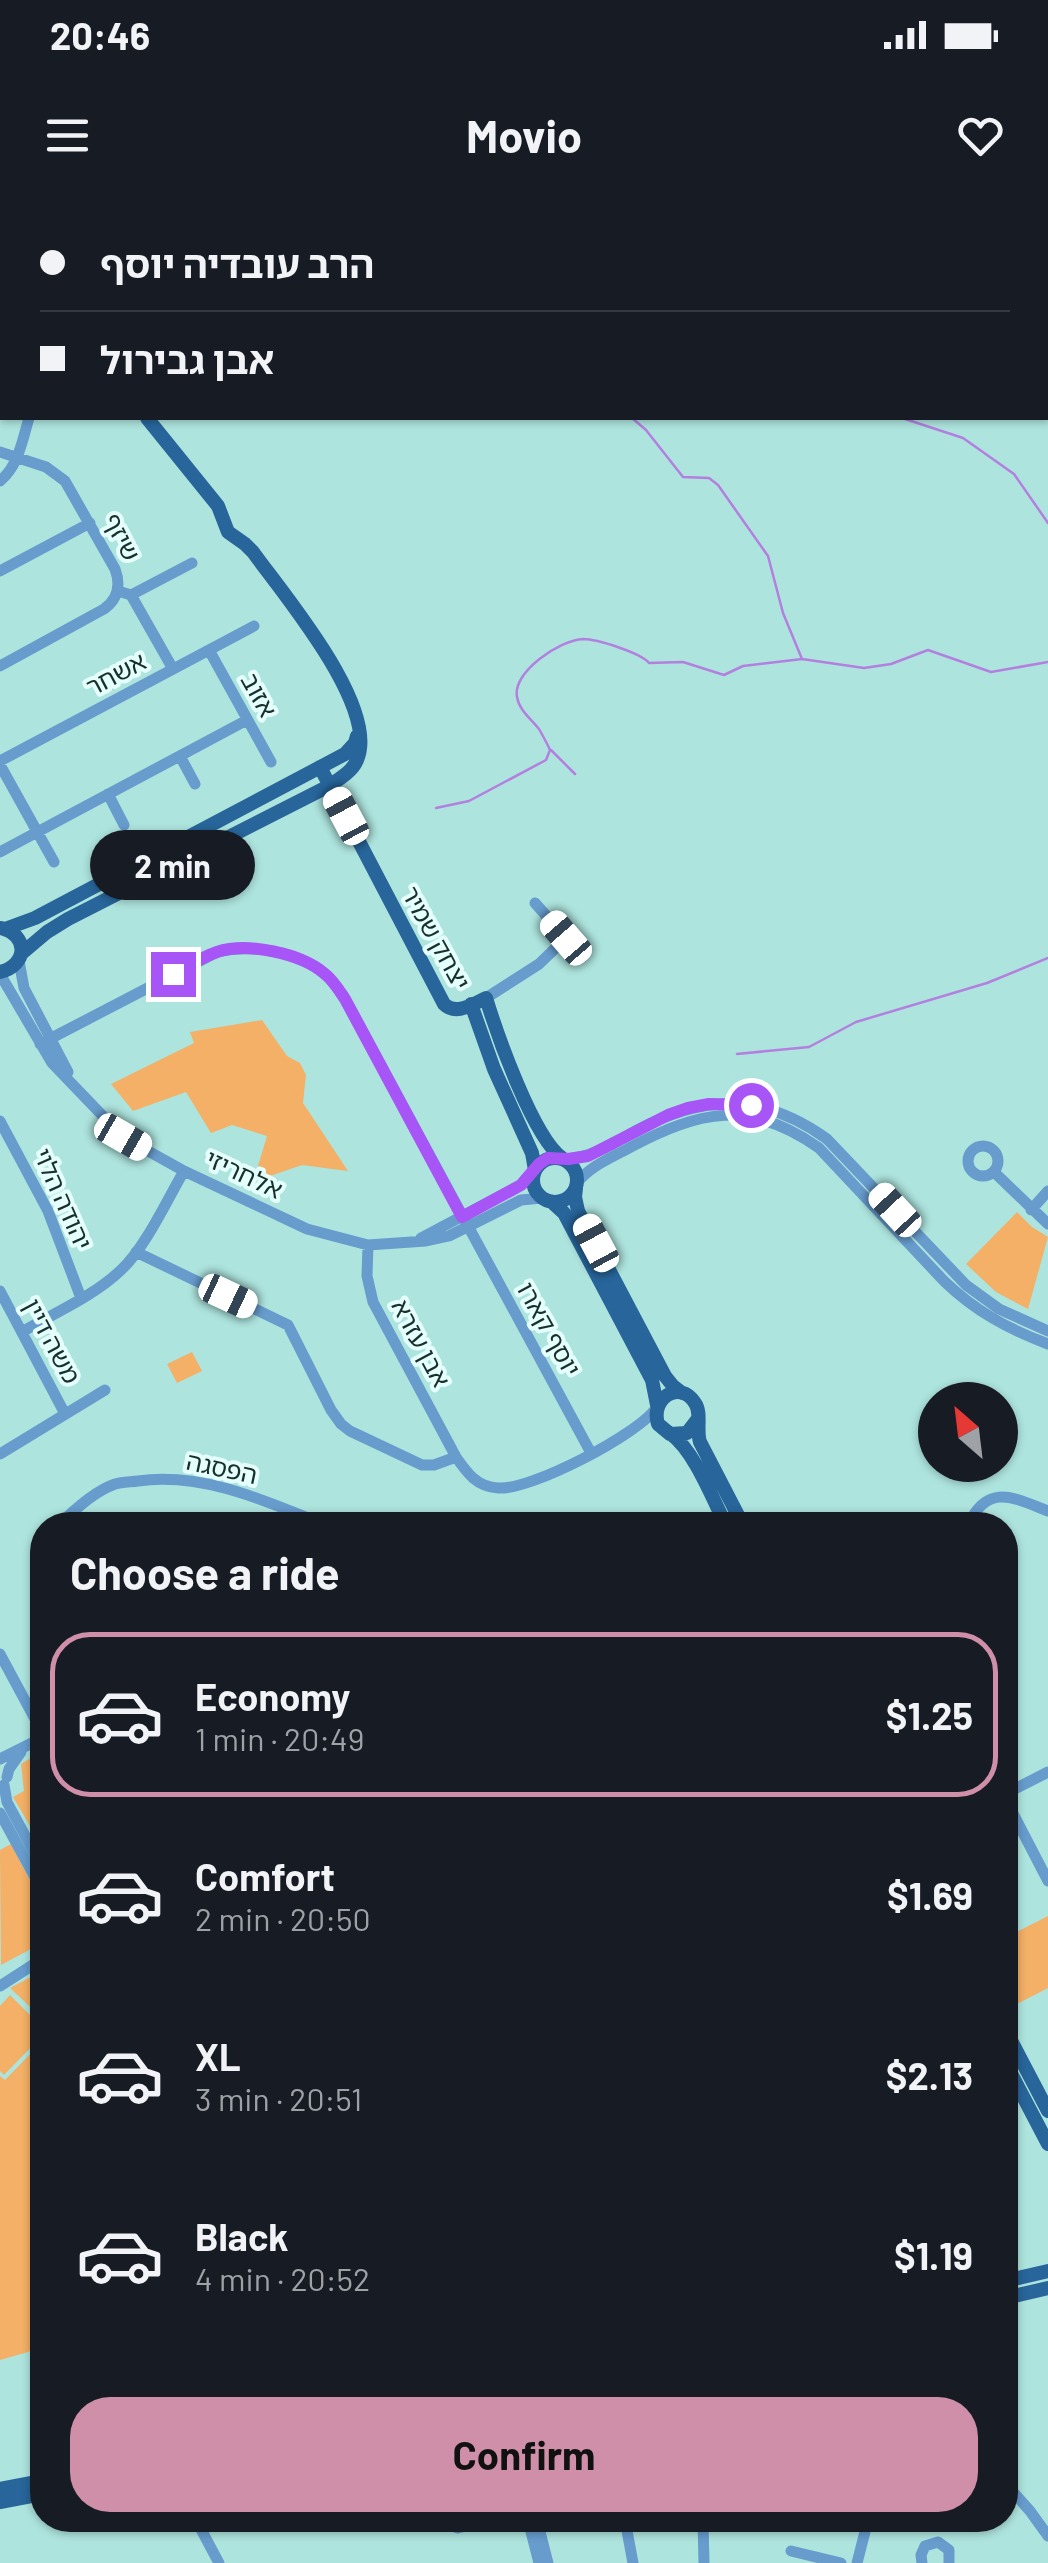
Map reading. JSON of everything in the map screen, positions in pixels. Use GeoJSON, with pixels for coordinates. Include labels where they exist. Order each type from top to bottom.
{"type":"FeatureCollection","features":[{"type":"Feature","properties":{"kind":"main road"},"geometry":{"type":"LineString","coordinates":[[0,973],[12,968],[47,932],[68,919],[330,786],[350,771],[357,760],[362,735],[359,719],[328,657],[253,552],[228,532],[218,506],[149,420]]}},
{"type":"Feature","properties":{"kind":"main road"},"geometry":{"type":"LineString","coordinates":[[3,928],[35,918],[345,754],[355,743],[359,719]]}},
{"type":"Feature","properties":{"kind":"main road"},"geometry":{"type":"LineString","coordinates":[[320,768],[346,816]]}},
{"type":"Feature","properties":{"kind":"main road"},"geometry":{"type":"LineString","coordinates":[[302,801],[324,803],[346,816]]}},
{"type":"Feature","properties":{"kind":"main road","name":"יצחק שמיר"},"geometry":{"type":"LineString","coordinates":[[346,816],[444,1004],[456,1010],[471,1004],[494,1069],[532,1153],[534,1171]]}},
{"type":"Feature","properties":{"kind":"main road"},"geometry":{"type":"LineString","coordinates":[[3,928],[20,940],[20,958]]}},
{"type":"Feature","properties":{"kind":"main road"},"geometry":{"type":"LineString","coordinates":[[471,1004],[486,998]]}},
{"type":"Feature","properties":{"kind":"main road","name":"יצחק שמיר"},"geometry":{"type":"LineString","coordinates":[[486,998],[510,1065],[543,1137],[563,1159]]}},
{"type":"Feature","properties":{"kind":"main road"},"geometry":{"type":"LineString","coordinates":[[719,1512],[689,1455],[656,1420],[652,1380],[564,1213],[534,1187],[534,1171],[548,1158],[563,1159],[575,1169],[578,1211],[665,1376],[696,1404],[700,1442],[736,1512]]}},
{"type":"Feature","properties":{"kind":"main road"},"geometry":{"type":"LineString","coordinates":[[547,1200],[566,1199],[577,1185]]}},
{"type":"Feature","properties":{"kind":"main road"},"geometry":{"type":"LineString","coordinates":[[657,1406],[670,1394],[683,1394]]}},
{"type":"Feature","properties":{"kind":"main road"},"geometry":{"type":"LineString","coordinates":[[668,1433],[687,1432],[697,1420]]}},
{"type":"Feature","properties":{"kind":"main road"},"geometry":{"type":"LineString","coordinates":[[1018,2053],[1048,2111]]}},
{"type":"Feature","properties":{"kind":"main road"},"geometry":{"type":"LineString","coordinates":[[1018,2087],[1048,2144]]}},
{"type":"Feature","properties":{"kind":"main road"},"geometry":{"type":"LineString","coordinates":[[1018,2278],[1048,2271]]}},
{"type":"Feature","properties":{"kind":"main road"},"geometry":{"type":"LineString","coordinates":[[1018,2295],[1048,2288]]}},
{"type":"Feature","properties":{"kind":"main road"},"geometry":{"type":"LineString","coordinates":[[0,2489],[30,2483]]}},
{"type":"Feature","properties":{"kind":"main road"},"geometry":{"type":"LineString","coordinates":[[0,2502],[30,2496]]}},
{"type":"Feature","properties":{"kind":"street"},"geometry":{"type":"LineString","coordinates":[[0,481],[18,458],[28,420]]}},
{"type":"Feature","properties":{"kind":"street","name":"שיזף"},"geometry":{"type":"LineString","coordinates":[[0,452],[55,472],[65,481],[115,569],[118,591],[131,595],[174,669]]}},
{"type":"Feature","properties":{"kind":"street"},"geometry":{"type":"LineString","coordinates":[[0,571],[90,523]]}},
{"type":"Feature","properties":{"kind":"street"},"geometry":{"type":"LineString","coordinates":[[131,595],[192,563]]}},
{"type":"Feature","properties":{"kind":"street"},"geometry":{"type":"LineString","coordinates":[[0,666],[104,609],[118,591]]}},
{"type":"Feature","properties":{"kind":"street","name":"אשחר"},"geometry":{"type":"LineString","coordinates":[[0,763],[254,626]]}},
{"type":"Feature","properties":{"kind":"street","name":"אזוב"},"geometry":{"type":"LineString","coordinates":[[209,650],[270,762]]}},
{"type":"Feature","properties":{"kind":"street"},"geometry":{"type":"LineString","coordinates":[[0,852],[247,720]]}},
{"type":"Feature","properties":{"kind":"street"},"geometry":{"type":"LineString","coordinates":[[180,756],[195,784]]}},
{"type":"Feature","properties":{"kind":"street"},"geometry":{"type":"LineString","coordinates":[[0,763],[54,862]]}},
{"type":"Feature","properties":{"kind":"street"},"geometry":{"type":"LineString","coordinates":[[108,794],[124,825]]}},
{"type":"Feature","properties":{"kind":"street"},"geometry":{"type":"LineString","coordinates":[[486,998],[539,964],[566,938],[535,903]]}},
{"type":"Feature","properties":{"kind":"street","name":"יוסף קארו"},"geometry":{"type":"LineString","coordinates":[[45,1042],[217,952],[261,950],[313,966],[326,974],[345,999],[591,1453]]}},
{"type":"Feature","properties":{"kind":"street","name":"אלחריזי"},"geometry":{"type":"LineString","coordinates":[[20,958],[24,988],[45,1042]]}},
{"type":"Feature","properties":{"kind":"street","name":"אלחריזי"},"geometry":{"type":"LineString","coordinates":[[0,973],[80,1093],[123,1137],[306,1229],[368,1245],[437,1240],[521,1185],[534,1171]]}},
{"type":"Feature","properties":{"kind":"street"},"geometry":{"type":"LineString","coordinates":[[563,1159],[592,1154],[688,1108],[730,1103],[771,1109],[827,1139],[974,1292],[1008,1314],[1048,1331]]}},
{"type":"Feature","properties":{"kind":"street"},"geometry":{"type":"LineString","coordinates":[[577,1185],[594,1167],[653,1135],[691,1120],[730,1115],[768,1121],[820,1148],[966,1301],[1002,1325],[1048,1344]]}},
{"type":"Feature","properties":{"kind":"street","name":"יהודה הלוי"},"geometry":{"type":"LineString","coordinates":[[0,1121],[48,1211],[81,1298]]}},
{"type":"Feature","properties":{"kind":"street"},"geometry":{"type":"LineString","coordinates":[[22,1332],[116,1275],[136,1252],[184,1171]]}},
{"type":"Feature","properties":{"kind":"street"},"geometry":{"type":"LineString","coordinates":[[994,1172],[1048,1224]]}},
{"type":"Feature","properties":{"kind":"street"},"geometry":{"type":"LineString","coordinates":[[1031,1210],[1048,1191]]}},
{"type":"Feature","properties":{"kind":"street","name":"אלחריזי"},"geometry":{"type":"LineString","coordinates":[[465,1222],[521,1200],[547,1200]]}},
{"type":"Feature","properties":{"kind":"street","name":"אבן עזרא"},"geometry":{"type":"LineString","coordinates":[[368,1245],[366,1276],[373,1302],[456,1457]]}},
{"type":"Feature","properties":{"kind":"street"},"geometry":{"type":"LineString","coordinates":[[136,1252],[288,1325],[335,1417],[350,1431],[422,1465],[456,1457],[480,1484],[516,1488],[532,1483],[642,1424],[657,1406]]}},
{"type":"Feature","properties":{"kind":"street","name":"משה דיין"},"geometry":{"type":"LineString","coordinates":[[0,1291],[64,1412]]}},
{"type":"Feature","properties":{"kind":"street"},"geometry":{"type":"LineString","coordinates":[[0,1454],[104,1390]]}},
{"type":"Feature","properties":{"kind":"street"},"geometry":{"type":"LineString","coordinates":[[618,1438],[651,1428],[668,1433]]}},
{"type":"Feature","properties":{"kind":"street","name":"הפסגה"},"geometry":{"type":"LineString","coordinates":[[72,1512],[115,1484],[148,1480],[194,1481],[250,1495],[292,1512]]}},
{"type":"Feature","properties":{"kind":"street"},"geometry":{"type":"LineString","coordinates":[[976,1512],[998,1496],[1009,1496],[1048,1511]]}},
{"type":"Feature","properties":{"kind":"street"},"geometry":{"type":"LineString","coordinates":[[0,1654],[30,1712]]}},
{"type":"Feature","properties":{"kind":"street"},"geometry":{"type":"LineString","coordinates":[[28,1746],[0,1760],[5,1768],[7,1802],[30,1845]]}},
{"type":"Feature","properties":{"kind":"street"},"geometry":{"type":"LineString","coordinates":[[4,1784],[14,1761],[28,1746]]}},
{"type":"Feature","properties":{"kind":"street"},"geometry":{"type":"LineString","coordinates":[[1018,1789],[1048,1772]]}},
{"type":"Feature","properties":{"kind":"street"},"geometry":{"type":"LineString","coordinates":[[0,1813],[30,1868]]}},
{"type":"Feature","properties":{"kind":"street"},"geometry":{"type":"LineString","coordinates":[[1018,1822],[1048,1881]]}},
{"type":"Feature","properties":{"kind":"street"},"geometry":{"type":"LineString","coordinates":[[0,1986],[30,1967]]}},
{"type":"Feature","properties":{"kind":"street"},"geometry":{"type":"LineString","coordinates":[[1018,2498],[1048,2536]]}},
{"type":"Feature","properties":{"kind":"street"},"geometry":{"type":"LineString","coordinates":[[202,2532],[219,2563]]}},
{"type":"Feature","properties":{"kind":"street"},"geometry":{"type":"LineString","coordinates":[[531,2532],[538,2563]]}},
{"type":"Feature","properties":{"kind":"street"},"geometry":{"type":"LineString","coordinates":[[540,2532],[548,2563]]}},
{"type":"Feature","properties":{"kind":"street"},"geometry":{"type":"LineString","coordinates":[[627,2532],[634,2563]]}},
{"type":"Feature","properties":{"kind":"street"},"geometry":{"type":"LineString","coordinates":[[703,2532],[704,2563]]}},
{"type":"Feature","properties":{"kind":"street"},"geometry":{"type":"LineString","coordinates":[[856,2563],[865,2532]]}},
{"type":"Feature","properties":{"kind":"street"},"geometry":{"type":"LineString","coordinates":[[922,2563],[925,2546],[938,2542],[949,2550],[949,2563]]}},
{"type":"Feature","properties":{"kind":"street"},"geometry":{"type":"LineString","coordinates":[[791,2552],[841,2563]]}},
{"type":"Feature","properties":{"kind":"shaded area"},"geometry":{"type":"Polygon","coordinates":[[[262,1020],[287,1056],[300,1063],[306,1075],[303,1103],[348,1171],[302,1165],[273,1175],[255,1176],[267,1136],[232,1125],[211,1133],[186,1092],[133,1111],[111,1084],[194,1043],[190,1032],[262,1020]]]}},
{"type":"Feature","properties":{"kind":"shaded area"},"geometry":{"type":"Polygon","coordinates":[[[1017,1212],[1048,1237],[1028,1309],[996,1292],[966,1264],[1017,1212]]]}},
{"type":"Feature","properties":{"kind":"shaded area"},"geometry":{"type":"Polygon","coordinates":[[[192,1352],[202,1371],[177,1383],[167,1364],[192,1352]]]}},
{"type":"Feature","properties":{"kind":"shaded area"},"geometry":{"type":"Polygon","coordinates":[[[30,1758],[30,1826],[13,1797],[24,1791],[21,1764],[30,1758]]]}},
{"type":"Feature","properties":{"kind":"shaded area"},"geometry":{"type":"Polygon","coordinates":[[[11,1844],[30,1880],[30,1949],[1,1965],[0,1850],[11,1844]]]}},
{"type":"Feature","properties":{"kind":"shaded area"},"geometry":{"type":"Polygon","coordinates":[[[1048,1916],[1048,1988],[1018,2003],[1018,1931],[1048,1916]]]}},
{"type":"Feature","properties":{"kind":"shaded area"},"geometry":{"type":"Polygon","coordinates":[[[30,1977],[30,2007],[10,1988],[30,1977]]]}},
{"type":"Feature","properties":{"kind":"shaded area"},"geometry":{"type":"Polygon","coordinates":[[[10,1995],[30,2015],[30,2048],[4,2075],[0,2071],[0,2006],[10,1995]]]}},
{"type":"Feature","properties":{"kind":"shaded area"},"geometry":{"type":"Polygon","coordinates":[[[30,2054],[30,2351],[0,2360],[0,2076],[5,2080],[30,2054]]]}},
{"type":"Feature","properties":{"kind":"waterway"},"geometry":{"type":"LineString","coordinates":[[634,420],[683,477],[709,478],[718,485],[768,556],[783,613],[802,659]]}},
{"type":"Feature","properties":{"kind":"waterway"},"geometry":{"type":"LineString","coordinates":[[908,420],[963,438],[1014,474],[1048,523]]}},
{"type":"Feature","properties":{"kind":"waterway"},"geometry":{"type":"LineString","coordinates":[[436,808],[469,801],[546,760],[550,750],[520,706],[517,687],[540,659],[573,641],[608,644],[649,663],[683,662],[724,675],[743,666],[802,659],[864,668],[891,664],[928,650],[991,672],[1048,662]]}},
{"type":"Feature","properties":{"kind":"waterway"},"geometry":{"type":"LineString","coordinates":[[551,750],[575,774]]}},
{"type":"Feature","properties":{"kind":"waterway"},"geometry":{"type":"LineString","coordinates":[[737,1054],[809,1047],[856,1022],[987,983],[1048,958]]}},
{"type":"Feature","properties":{"kind":"route"},"geometry":{"type":"LineString","coordinates":[[173,974],[217,952],[246,948],[297,959],[326,974],[345,999],[462,1217],[521,1185],[548,1158],[588,1156],[688,1108],[751,1105]]}}]}
